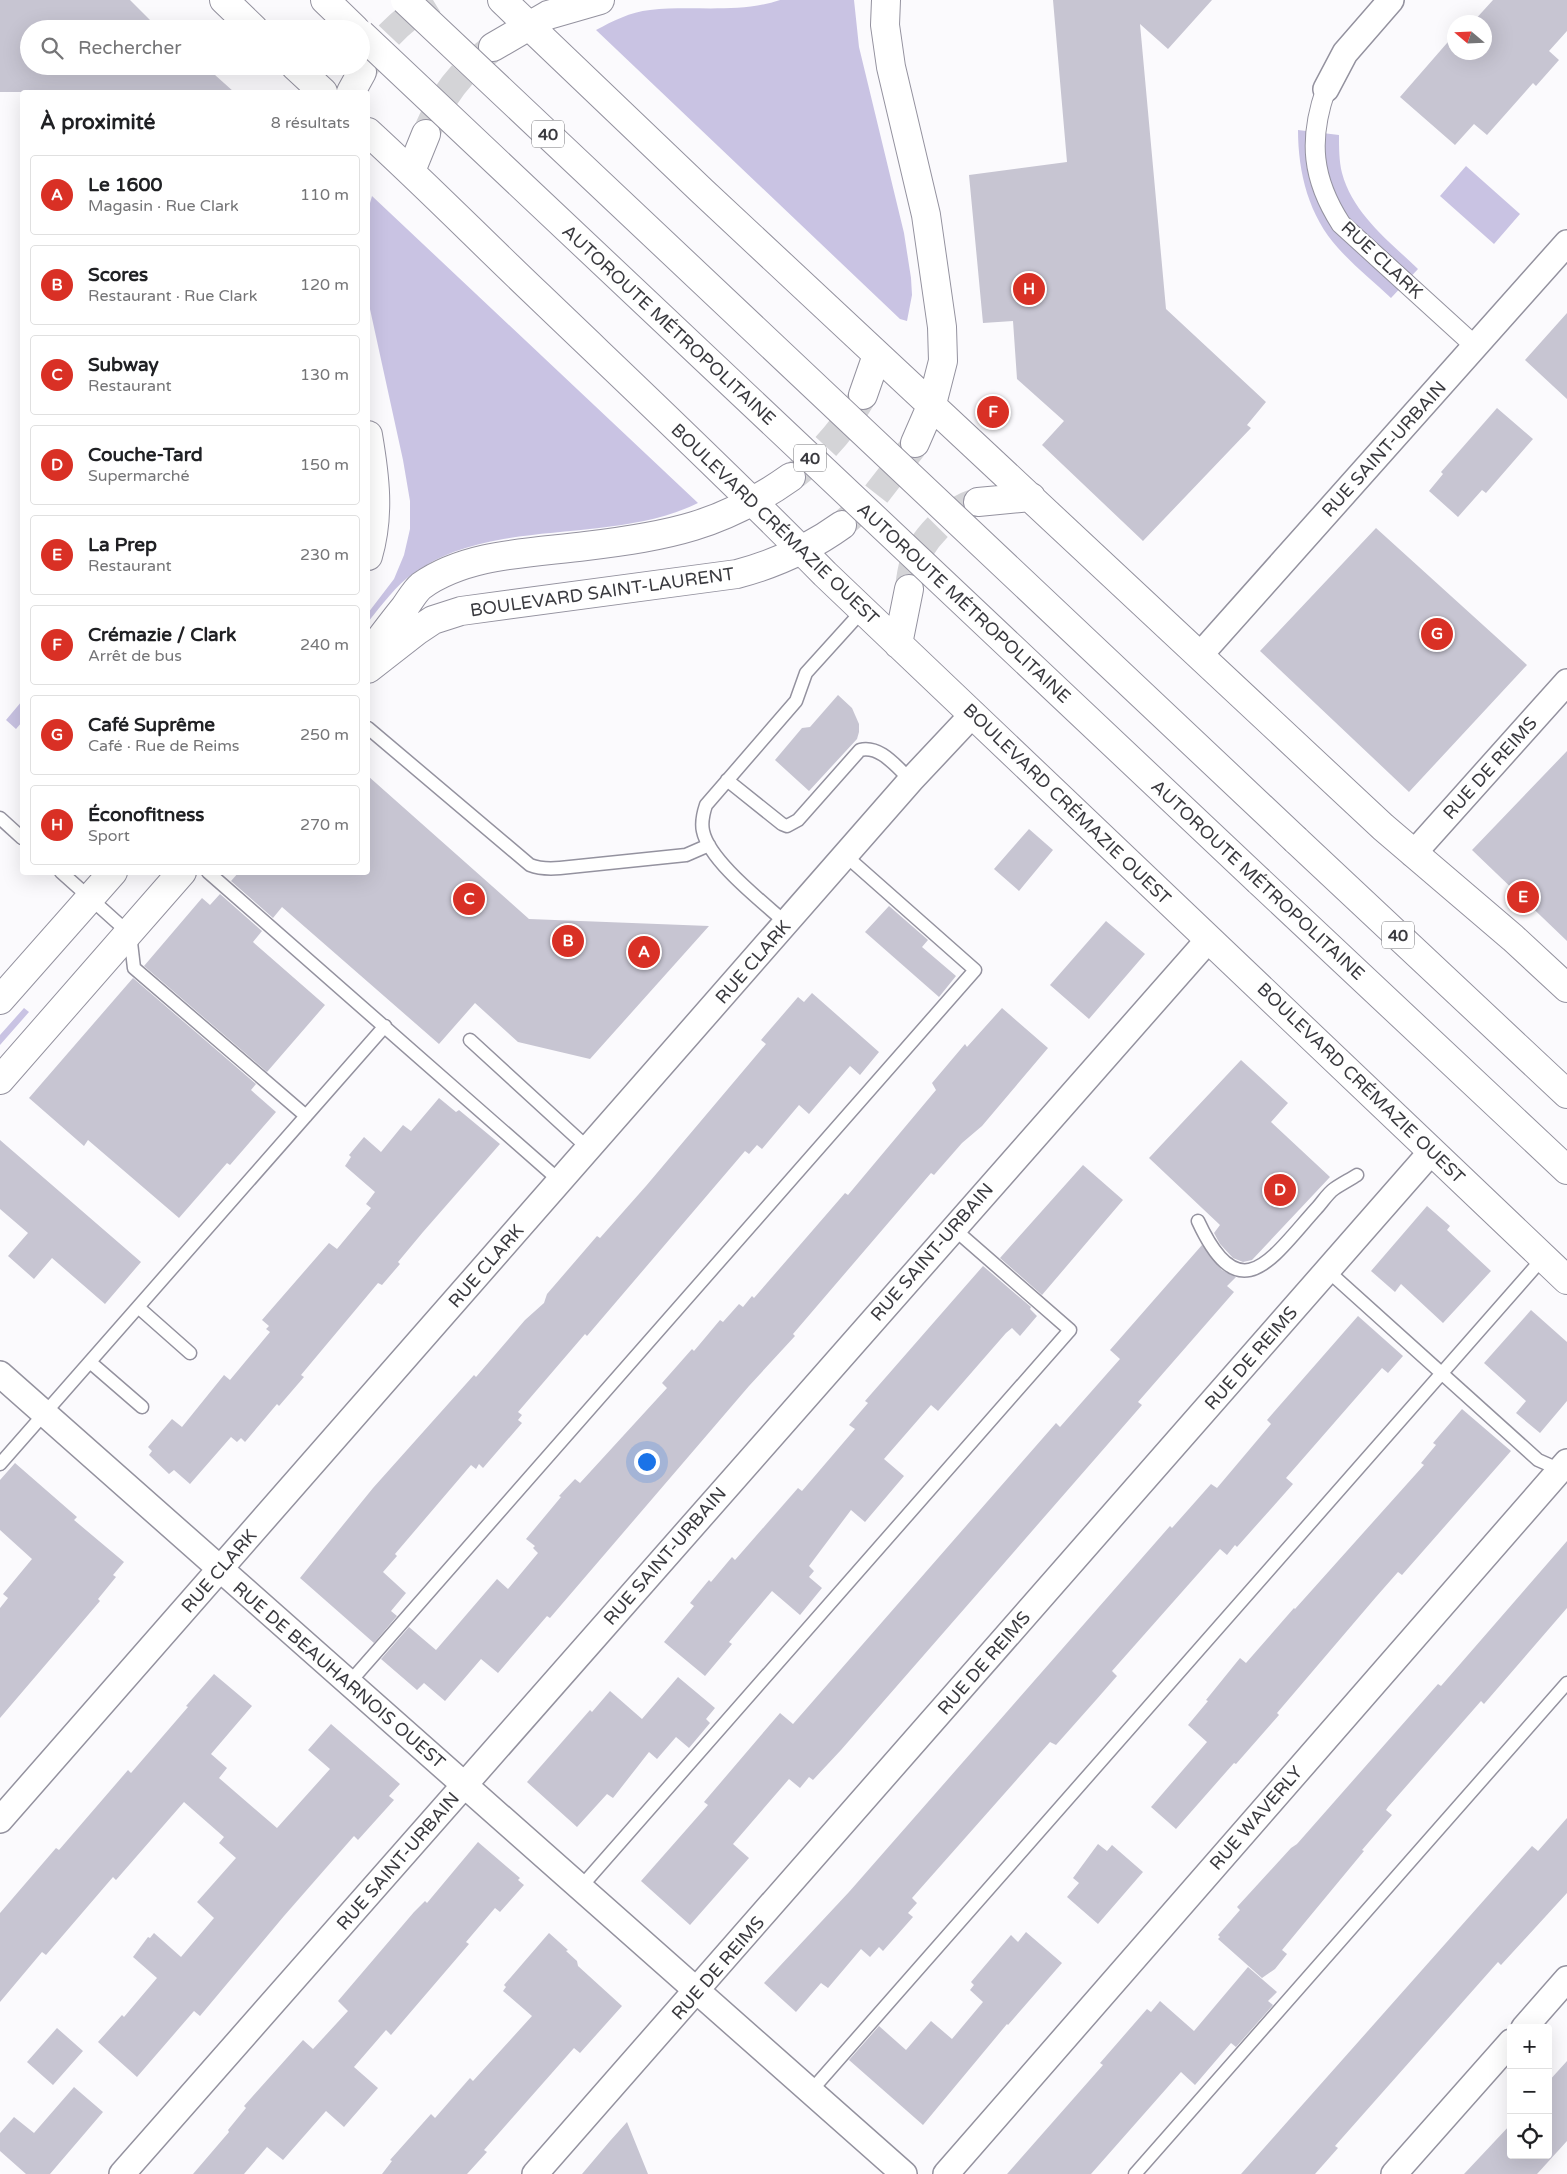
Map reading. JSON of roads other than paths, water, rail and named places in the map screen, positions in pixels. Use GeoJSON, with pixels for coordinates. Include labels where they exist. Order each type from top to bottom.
{"type":"FeatureCollection","features":[{"type":"Feature","properties":{"kind":"main road"},"geometry":{"type":"LineString","coordinates":[[224,0],[245,20]]}},
{"type":"Feature","properties":{"kind":"main road"},"geometry":{"type":"LineString","coordinates":[[325,0],[346,20]]}},
{"type":"Feature","properties":{"kind":"main road","name":"40"},"geometry":{"type":"LineString","coordinates":[[405,0],[1567,1094]]}},
{"type":"Feature","properties":{"kind":"main road"},"geometry":{"type":"LineString","coordinates":[[502,0],[702,192],[932,404],[1413,854],[1513,938],[1567,988]]}},
{"type":"Feature","properties":{"kind":"main road"},"geometry":{"type":"LineString","coordinates":[[494,48],[528,25],[566,8],[600,0]]}},
{"type":"Feature","properties":{"kind":"main road"},"geometry":{"type":"LineString","coordinates":[[886,0],[885,25],[891,67],[926,215],[940,308],[943,360],[932,404],[915,443]]}},
{"type":"Feature","properties":{"kind":"main road","name":"AUTOROUTE MÉTROPOLITAINE"},"geometry":{"type":"LineString","coordinates":[[370,42],[1567,1170]]}},
{"type":"Feature","properties":{"kind":"main road"},"geometry":{"type":"LineString","coordinates":[[305,75],[321,90]]}},
{"type":"Feature","properties":{"kind":"main road","name":"BOULEVARD CRÉMAZIE OUEST"},"geometry":{"type":"LineString","coordinates":[[370,134],[411,171],[753,501],[898,644],[1567,1280]]}},
{"type":"Feature","properties":{"kind":"main road"},"geometry":{"type":"LineString","coordinates":[[411,171],[426,134]]}},
{"type":"Feature","properties":{"kind":"main road"},"geometry":{"type":"LineString","coordinates":[[864,395],[877,355]]}},
{"type":"Feature","properties":{"kind":"main road"},"geometry":{"type":"LineString","coordinates":[[370,447],[376,494],[375,520],[370,546]]}},
{"type":"Feature","properties":{"kind":"main road"},"geometry":{"type":"LineString","coordinates":[[370,652],[420,587],[452,570],[500,558],[685,530],[719,518],[753,501],[791,477]]}},
{"type":"Feature","properties":{"kind":"main road"},"geometry":{"type":"LineString","coordinates":[[978,502],[1031,497]]}},
{"type":"Feature","properties":{"kind":"main road","name":"BOULEVARD SAINT-LAURENT"},"geometry":{"type":"LineString","coordinates":[[370,667],[418,630],[450,614],[547,598],[721,577],[752,570],[802,550],[842,525]]}},
{"type":"Feature","properties":{"kind":"main road"},"geometry":{"type":"LineString","coordinates":[[898,644],[909,589]]}},
{"type":"Feature","properties":{"kind":"main road"},"geometry":{"type":"LineString","coordinates":[[0,1000],[110,875]]}},
{"type":"Feature","properties":{"kind":"main road"},"geometry":{"type":"LineString","coordinates":[[0,1080],[130,934],[179,875]]}},
{"type":"Feature","properties":{"kind":"street","name":"RUE CLARK"},"geometry":{"type":"LineString","coordinates":[[1391,0],[1345,53],[1326,89],[1319,109],[1314,135],[1320,184],[1329,206],[1341,224],[1475,346]]}},
{"type":"Feature","properties":{"kind":"street","name":"RUE SAINT-URBAIN"},"geometry":{"type":"LineString","coordinates":[[1200,655],[1567,243]]}},
{"type":"Feature","properties":{"kind":"street","name":"RUE DE REIMS"},"geometry":{"type":"LineString","coordinates":[[1413,854],[1567,682]]}},
{"type":"Feature","properties":{"kind":"street","name":"RUE CLARK"},"geometry":{"type":"LineString","coordinates":[[0,1820],[911,780],[973,714]]}},
{"type":"Feature","properties":{"kind":"street","name":"RUE SAINT-URBAIN"},"geometry":{"type":"LineString","coordinates":[[122,2174],[1209,939]]}},
{"type":"Feature","properties":{"kind":"street","name":"RUE DE REIMS"},"geometry":{"type":"LineString","coordinates":[[535,2174],[697,1992],[1432,1151]]}},
{"type":"Feature","properties":{"kind":"street","name":"RUE DE BEAUHARNOIS OUEST"},"geometry":{"type":"LineString","coordinates":[[0,1374],[904,2174]]}},
{"type":"Feature","properties":{"kind":"street","name":"RUE WAVERLY"},"geometry":{"type":"LineString","coordinates":[[946,2174],[1565,1469]]}},
{"type":"Feature","properties":{"kind":"street"},"geometry":{"type":"LineString","coordinates":[[1528,2024],[1567,1979]]}},
{"type":"Feature","properties":{"kind":"street"},"geometry":{"type":"LineString","coordinates":[[1394,2174],[1507,2047]]}},
{"type":"Feature","properties":{"kind":"lane"},"geometry":{"type":"LineString","coordinates":[[786,923],[719,859],[704,834],[703,812],[706,805],[796,701],[806,673],[863,610]]}},
{"type":"Feature","properties":{"kind":"lane"},"geometry":{"type":"LineString","coordinates":[[370,730],[530,865],[546,869],[686,855],[709,845]]}},
{"type":"Feature","properties":{"kind":"lane"},"geometry":{"type":"LineString","coordinates":[[727,780],[787,826],[798,820],[860,750],[868,748],[879,751],[911,780]]}},
{"type":"Feature","properties":{"kind":"lane"},"geometry":{"type":"LineString","coordinates":[[0,818],[20,836]]}},
{"type":"Feature","properties":{"kind":"lane"},"geometry":{"type":"LineString","coordinates":[[348,1683],[975,970],[846,856]]}},
{"type":"Feature","properties":{"kind":"lane"},"geometry":{"type":"LineString","coordinates":[[64,875],[130,934],[134,968],[306,1116]]}},
{"type":"Feature","properties":{"kind":"lane"},"geometry":{"type":"LineString","coordinates":[[211,875],[560,1181]]}},
{"type":"Feature","properties":{"kind":"lane"},"geometry":{"type":"LineString","coordinates":[[0,1464],[385,1026]]}},
{"type":"Feature","properties":{"kind":"lane"},"geometry":{"type":"LineString","coordinates":[[470,1040],[589,1149]]}},
{"type":"Feature","properties":{"kind":"lane"},"geometry":{"type":"LineString","coordinates":[[1198,1221],[1214,1253],[1234,1269],[1248,1271],[1267,1261],[1333,1190],[1357,1175]]}},
{"type":"Feature","properties":{"kind":"lane"},"geometry":{"type":"LineString","coordinates":[[580,1888],[1070,1330],[953,1228]]}},
{"type":"Feature","properties":{"kind":"lane"},"geometry":{"type":"LineString","coordinates":[[810,2092],[1543,1258]]}},
{"type":"Feature","properties":{"kind":"lane"},"geometry":{"type":"LineString","coordinates":[[1328,1271],[1538,1460],[1565,1469]]}},
{"type":"Feature","properties":{"kind":"lane"},"geometry":{"type":"LineString","coordinates":[[138,1307],[190,1353]]}},
{"type":"Feature","properties":{"kind":"lane"},"geometry":{"type":"LineString","coordinates":[[90,1362],[142,1407]]}},
{"type":"Feature","properties":{"kind":"lane"},"geometry":{"type":"LineString","coordinates":[[1135,2174],[1567,1683]]}},
{"type":"Feature","properties":{"kind":"tunnel"},"geometry":{"type":"LineString","coordinates":[[370,60],[394,30],[412,14],[433,0]]}},
{"type":"Feature","properties":{"kind":"tunnel"},"geometry":{"type":"LineString","coordinates":[[426,134],[438,109],[452,87],[469,68],[490,50]]}},
{"type":"Feature","properties":{"kind":"tunnel"},"geometry":{"type":"LineString","coordinates":[[795,475],[832,440],[848,420],[861,399]]}},
{"type":"Feature","properties":{"kind":"tunnel"},"geometry":{"type":"LineString","coordinates":[[845,522],[874,497],[913,447]]}},
{"type":"Feature","properties":{"kind":"tunnel"},"geometry":{"type":"LineString","coordinates":[[909,589],[914,562],[924,543],[949,517],[968,505],[978,502]]}},
{"type":"Feature","properties":{"kind":"place","name":"Éconofitness"},"geometry":{"type":"Point","coordinates":[1029,289]}},
{"type":"Feature","properties":{"kind":"place","name":"Crémazie / Clark"},"geometry":{"type":"Point","coordinates":[993,412]}},
{"type":"Feature","properties":{"kind":"place","name":"Café Suprême"},"geometry":{"type":"Point","coordinates":[1437,634]}},
{"type":"Feature","properties":{"kind":"place","name":"La Prep"},"geometry":{"type":"Point","coordinates":[1523,897]}},
{"type":"Feature","properties":{"kind":"place","name":"Subway"},"geometry":{"type":"Point","coordinates":[469,899]}},
{"type":"Feature","properties":{"kind":"place","name":"Scores"},"geometry":{"type":"Point","coordinates":[568,941]}},
{"type":"Feature","properties":{"kind":"place","name":"Le 1600"},"geometry":{"type":"Point","coordinates":[644,952]}},
{"type":"Feature","properties":{"kind":"place","name":"Couche-Tard"},"geometry":{"type":"Point","coordinates":[1280,1190]}}]}
